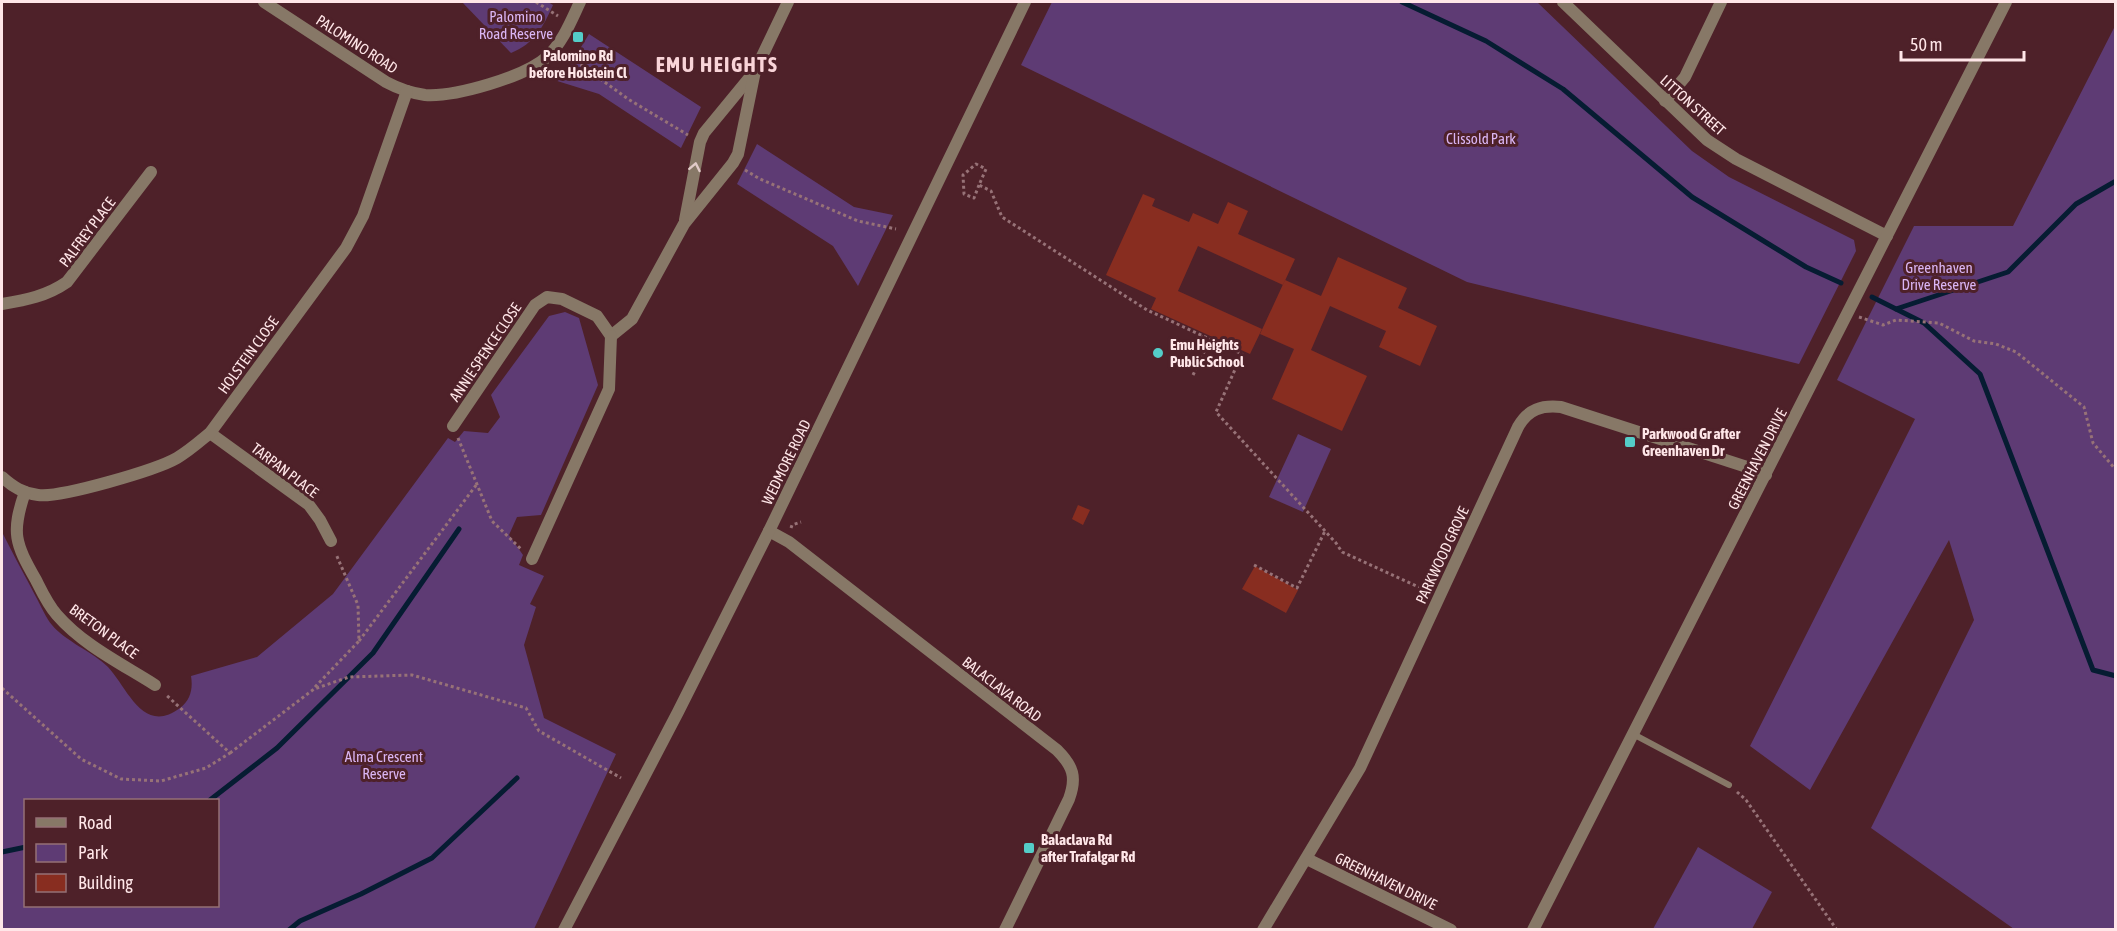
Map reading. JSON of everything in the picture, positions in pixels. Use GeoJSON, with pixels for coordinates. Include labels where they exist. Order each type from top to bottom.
{"type":"FeatureCollection","features":[{"type":"Feature","properties":{"kind":"street","name":"PALOMINO ROAD"},"geometry":{"type":"LineString","coordinates":[[264,2],[386,82],[407,91],[438,95],[468,89],[528,70],[541,62],[556,47],[580,2]]}},
{"type":"Feature","properties":{"kind":"street"},"geometry":{"type":"LineString","coordinates":[[684,224],[700,142],[704,133],[755,71],[788,2]]}},
{"type":"Feature","properties":{"kind":"street","name":"WEDMORE ROAD"},"geometry":{"type":"LineString","coordinates":[[564,930],[769,531],[1025,2]]}},
{"type":"Feature","properties":{"kind":"street","name":"LITTON STREET"},"geometry":{"type":"LineString","coordinates":[[1563,2],[1707,140],[1736,159],[1887,236]]}},
{"type":"Feature","properties":{"kind":"street"},"geometry":{"type":"LineString","coordinates":[[1665,101],[1685,77],[1721,2]]}},
{"type":"Feature","properties":{"kind":"street","name":"GREENHAVEN DRIVE"},"geometry":{"type":"LineString","coordinates":[[1533,930],[2007,2]]}},
{"type":"Feature","properties":{"kind":"street"},"geometry":{"type":"LineString","coordinates":[[532,559],[609,389],[611,336],[632,319],[684,224],[738,154],[755,71]]}},
{"type":"Feature","properties":{"kind":"street","name":"HOLSTEIN CLOSE"},"geometry":{"type":"LineString","coordinates":[[2,477],[16,489],[25,492],[40,495],[62,494],[177,458],[210,433],[346,248],[359,226],[407,91]]}},
{"type":"Feature","properties":{"kind":"street","name":"PALFREY PLACE"},"geometry":{"type":"LineString","coordinates":[[2,304],[48,294],[68,282],[151,172]]}},
{"type":"Feature","properties":{"kind":"street","name":"ANNIE SPENCE CLOSE"},"geometry":{"type":"LineString","coordinates":[[453,426],[535,305],[547,297],[562,298],[597,316],[611,336]]}},
{"type":"Feature","properties":{"kind":"street","name":"PARKWOOD GROVE"},"geometry":{"type":"LineString","coordinates":[[1263,930],[1360,768],[1518,427],[1527,413],[1550,406],[1561,407],[1766,475]]}},
{"type":"Feature","properties":{"kind":"street","name":"TARPAN PLACE"},"geometry":{"type":"LineString","coordinates":[[210,433],[309,505],[331,541]]}},
{"type":"Feature","properties":{"kind":"street","name":"BRETON PLACE"},"geometry":{"type":"LineString","coordinates":[[25,492],[16,524],[18,546],[50,605],[62,620],[81,636],[155,685]]}},
{"type":"Feature","properties":{"kind":"street","name":"BALACLAVA ROAD"},"geometry":{"type":"LineString","coordinates":[[769,531],[799,549],[1057,750],[1069,763],[1074,777],[1069,799],[1005,930]]}},
{"type":"Feature","properties":{"kind":"street","name":"GREENHAVEN DRIVE"},"geometry":{"type":"LineString","coordinates":[[1307,859],[1451,930]]}},
{"type":"Feature","properties":{"kind":"lane"},"geometry":{"type":"LineString","coordinates":[[1633,734],[1729,785]]}},
{"type":"Feature","properties":{"kind":"path"},"geometry":{"type":"LineString","coordinates":[[536,2],[569,24]]}},
{"type":"Feature","properties":{"kind":"path"},"geometry":{"type":"LineString","coordinates":[[556,47],[628,99],[700,142]]}},
{"type":"Feature","properties":{"kind":"path"},"geometry":{"type":"LineString","coordinates":[[733,163],[760,179],[858,221],[896,229]]}},
{"type":"Feature","properties":{"kind":"path"},"geometry":{"type":"LineString","coordinates":[[976,164],[986,169],[979,186],[974,198],[964,194],[963,175],[976,164]]}},
{"type":"Feature","properties":{"kind":"path"},"geometry":{"type":"LineString","coordinates":[[979,186],[991,191],[1002,217],[1147,310],[1242,354],[1216,412],[1342,552],[1425,590]]}},
{"type":"Feature","properties":{"kind":"path"},"geometry":{"type":"LineString","coordinates":[[1848,314],[1883,325],[1896,320],[1939,323],[1974,341],[1996,344],[2016,352],[2084,407],[2093,444],[2115,470]]}},
{"type":"Feature","properties":{"kind":"path"},"geometry":{"type":"LineString","coordinates":[[1193,375],[1207,346],[1203,344],[1201,335]]}},
{"type":"Feature","properties":{"kind":"path"},"geometry":{"type":"LineString","coordinates":[[453,426],[492,521],[532,559]]}},
{"type":"Feature","properties":{"kind":"path"},"geometry":{"type":"LineString","coordinates":[[2,688],[81,759],[121,779],[161,781],[206,768],[230,753],[314,689],[359,641],[477,484]]}},
{"type":"Feature","properties":{"kind":"path"},"geometry":{"type":"LineString","coordinates":[[1254,565],[1297,588],[1325,531]]}},
{"type":"Feature","properties":{"kind":"path"},"geometry":{"type":"LineString","coordinates":[[331,541],[358,605],[359,641]]}},
{"type":"Feature","properties":{"kind":"path"},"geometry":{"type":"LineString","coordinates":[[314,689],[349,677],[412,675],[526,708],[539,731],[621,778]]}},
{"type":"Feature","properties":{"kind":"path"},"geometry":{"type":"LineString","coordinates":[[155,685],[230,753]]}},
{"type":"Feature","properties":{"kind":"path"},"geometry":{"type":"LineString","coordinates":[[1729,785],[1746,800],[1837,930]]}},
{"type":"Feature","properties":{"kind":"green space","name":"Palomino Road Reserve"},"geometry":{"type":"Polygon","coordinates":[[[462,2],[548,2],[553,5],[537,34],[511,53],[462,2]]]}},
{"type":"Feature","properties":{"kind":"green space","name":"Clissold Park"},"geometry":{"type":"Polygon","coordinates":[[[1052,2],[1537,2],[1692,151],[1729,177],[1854,240],[1856,251],[1799,364],[1467,282],[1021,65],[1052,2]]]}},
{"type":"Feature","properties":{"kind":"green space","name":"Greenhaven Drive Reserve"},"geometry":{"type":"Polygon","coordinates":[[[2115,26],[2115,929],[2014,929],[1871,828],[1974,620],[1949,540],[1810,790],[1750,746],[1915,419],[1837,380],[1914,226],[2013,226],[2115,26]]]}},
{"type":"Feature","properties":{"kind":"green space"},"geometry":{"type":"Polygon","coordinates":[[[589,34],[701,107],[681,148],[599,94],[554,80],[569,67],[589,34]]]}},
{"type":"Feature","properties":{"kind":"green space"},"geometry":{"type":"Polygon","coordinates":[[[757,144],[854,207],[893,215],[858,286],[833,246],[737,184],[757,144]]]}},
{"type":"Feature","properties":{"kind":"green space","name":"Alma Crescent Reserve"},"geometry":{"type":"Polygon","coordinates":[[[565,312],[579,318],[598,385],[541,515],[517,517],[509,535],[523,555],[519,565],[544,576],[530,604],[536,607],[524,645],[544,718],[616,754],[534,929],[2,929],[2,532],[52,625],[108,667],[137,706],[146,713],[156,716],[167,715],[180,708],[189,698],[192,685],[191,676],[257,657],[333,594],[448,438],[455,442],[464,431],[488,433],[500,417],[491,395],[549,316],[565,312]]]}},
{"type":"Feature","properties":{"kind":"green space"},"geometry":{"type":"Polygon","coordinates":[[[1298,434],[1331,449],[1303,512],[1269,497],[1298,434]]]}},
{"type":"Feature","properties":{"kind":"green space"},"geometry":{"type":"Polygon","coordinates":[[[1698,847],[1772,892],[1752,929],[1653,929],[1698,847]]]}},
{"type":"Feature","properties":{"kind":"building"},"geometry":{"type":"Polygon","coordinates":[[[1143,194],[1155,199],[1152,206],[1189,222],[1193,213],[1218,224],[1228,202],[1248,211],[1238,234],[1295,259],[1283,285],[1198,246],[1178,291],[1262,329],[1250,354],[1151,309],[1156,298],[1106,275],[1143,194]]]}},
{"type":"Feature","properties":{"kind":"building"},"geometry":{"type":"Polygon","coordinates":[[[1338,257],[1407,288],[1398,308],[1437,326],[1420,366],[1379,347],[1386,331],[1330,306],[1311,350],[1367,376],[1342,431],[1272,399],[1294,349],[1260,334],[1285,280],[1321,296],[1338,257]]]}},
{"type":"Feature","properties":{"kind":"building"},"geometry":{"type":"Polygon","coordinates":[[[1078,505],[1090,510],[1083,525],[1072,519],[1078,505]]]}},
{"type":"Feature","properties":{"kind":"building"},"geometry":{"type":"Polygon","coordinates":[[[1255,566],[1298,590],[1286,613],[1242,589],[1255,566]]]}},
{"type":"Feature","properties":{"kind":"waterway"},"geometry":{"type":"LineString","coordinates":[[1402,2],[1486,41],[1563,89],[1692,197],[1806,267],[1841,283]]}},
{"type":"Feature","properties":{"kind":"waterway"},"geometry":{"type":"LineString","coordinates":[[1896,309],[2008,272],[2076,204],[2116,181]]}},
{"type":"Feature","properties":{"kind":"waterway"},"geometry":{"type":"LineString","coordinates":[[1872,297],[1924,323],[1980,374],[2093,670],[2116,676]]}},
{"type":"Feature","properties":{"kind":"waterway"},"geometry":{"type":"LineString","coordinates":[[211,799],[277,748],[373,653],[459,529]]}},
{"type":"Feature","properties":{"kind":"waterway"},"geometry":{"type":"LineString","coordinates":[[289,930],[300,921],[361,894],[432,858],[517,778]]}},
{"type":"Feature","properties":{"kind":"waterway"},"geometry":{"type":"LineString","coordinates":[[2,852],[24,847]]}},
{"type":"Feature","properties":{"kind":"place","name":"Palomino Rd before Holstein Cl"},"geometry":{"type":"Point","coordinates":[578,37]}},
{"type":"Feature","properties":{"kind":"place","name":"Emu Heights Public School"},"geometry":{"type":"Point","coordinates":[1158,353]}},
{"type":"Feature","properties":{"kind":"place","name":"Parkwood Gr after Greenhaven Dr"},"geometry":{"type":"Point","coordinates":[1630,442]}},
{"type":"Feature","properties":{"kind":"place","name":"Balaclava Rd after Trafalgar Rd"},"geometry":{"type":"Point","coordinates":[1029,848]}},
{"type":"Feature","properties":{"kind":"district","name":"EMU HEIGHTS"},"geometry":{"type":"Point","coordinates":[717,64]}}]}
